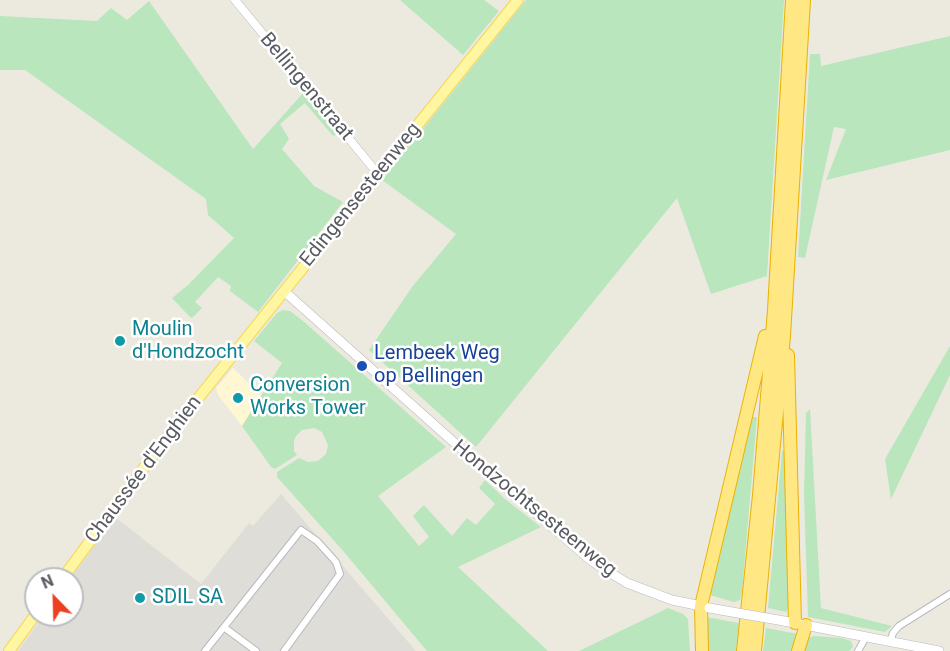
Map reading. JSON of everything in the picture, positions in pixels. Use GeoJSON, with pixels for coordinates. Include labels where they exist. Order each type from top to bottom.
{"type":"FeatureCollection","features":[{"type":"Feature","properties":{"kind":"highway"},"geometry":{"type":"LineString","coordinates":[[743,651],[759,495],[774,310],[792,0]]}},
{"type":"Feature","properties":{"kind":"highway"},"geometry":{"type":"LineString","coordinates":[[755,651],[771,498],[784,336],[804,0]]}},
{"type":"Feature","properties":{"kind":"highway"},"geometry":{"type":"LineString","coordinates":[[702,651],[705,607],[764,340],[774,310]]}},
{"type":"Feature","properties":{"kind":"highway"},"geometry":{"type":"LineString","coordinates":[[784,336],[790,361],[795,623],[798,651]]}},
{"type":"Feature","properties":{"kind":"main road","name":"Edingensesteenweg"},"geometry":{"type":"LineString","coordinates":[[204,391],[518,0]]}},
{"type":"Feature","properties":{"kind":"main road","name":"Hondzochtsesteenweg"},"geometry":{"type":"LineString","coordinates":[[284,291],[467,454],[593,562],[627,583],[672,600],[939,651]]}},
{"type":"Feature","properties":{"kind":"main road","name":"Chaussée d'Enghien"},"geometry":{"type":"LineString","coordinates":[[71,567],[163,442],[204,391]]}},
{"type":"Feature","properties":{"kind":"main road"},"geometry":{"type":"LineString","coordinates":[[9,651],[27,627]]}},
{"type":"Feature","properties":{"kind":"street","name":"Bellingenstraat"},"geometry":{"type":"LineString","coordinates":[[235,0],[378,174]]}},
{"type":"Feature","properties":{"kind":"street"},"geometry":{"type":"LineString","coordinates":[[205,651],[301,530],[317,541],[336,562],[340,574],[284,651]]}},
{"type":"Feature","properties":{"kind":"street"},"geometry":{"type":"LineString","coordinates":[[890,642],[899,626],[950,594]]}},
{"type":"Feature","properties":{"kind":"street"},"geometry":{"type":"LineString","coordinates":[[225,628],[256,651]]}},
{"type":"Feature","properties":{"kind":"street"},"geometry":{"type":"LineString","coordinates":[[858,651],[866,638]]}},
{"type":"Feature","properties":{"kind":"shaded area"},"geometry":{"type":"Polygon","coordinates":[[[233,368],[261,395],[242,426],[218,395],[216,388],[233,368]]]}},
{"type":"Feature","properties":{"kind":"shaded area"},"geometry":{"type":"Polygon","coordinates":[[[281,494],[416,651],[18,651],[35,627],[84,627],[84,567],[79,567],[115,517],[201,584],[249,523],[253,526],[281,494]]]}},
{"type":"Feature","properties":{"kind":"green space"},"geometry":{"type":"Polygon","coordinates":[[[400,0],[484,0],[499,11],[463,55],[400,0]]]}},
{"type":"Feature","properties":{"kind":"green space"},"geometry":{"type":"Polygon","coordinates":[[[526,0],[784,0],[767,276],[711,294],[677,198],[476,447],[369,350],[412,287],[456,234],[382,180],[526,0]]]}},
{"type":"Feature","properties":{"kind":"green space"},"geometry":{"type":"Polygon","coordinates":[[[149,1],[253,149],[304,92],[339,133],[333,136],[305,103],[280,124],[289,139],[282,149],[314,186],[343,202],[258,312],[230,291],[231,286],[218,277],[195,302],[202,308],[192,318],[190,317],[172,298],[234,238],[208,215],[206,199],[25,70],[0,70],[0,16],[97,21],[111,8],[127,20],[149,1]]]}},
{"type":"Feature","properties":{"kind":"green space"},"geometry":{"type":"Polygon","coordinates":[[[950,36],[950,150],[826,180],[846,129],[834,127],[805,258],[798,257],[810,54],[820,54],[821,66],[950,36]]]}},
{"type":"Feature","properties":{"kind":"green space"},"geometry":{"type":"Polygon","coordinates":[[[283,310],[290,311],[303,321],[446,447],[378,496],[419,546],[429,537],[413,516],[424,505],[452,536],[467,518],[476,525],[495,504],[479,488],[485,480],[541,527],[458,567],[548,651],[427,651],[277,477],[277,472],[299,458],[308,462],[318,461],[326,454],[328,445],[322,432],[314,428],[302,430],[294,441],[294,451],[297,455],[275,469],[271,467],[242,426],[282,363],[254,341],[277,313],[283,310]]]}},
{"type":"Feature","properties":{"kind":"green space"},"geometry":{"type":"Polygon","coordinates":[[[950,346],[950,375],[891,499],[885,459],[950,346]]]}},
{"type":"Feature","properties":{"kind":"green space"},"geometry":{"type":"Polygon","coordinates":[[[810,409],[821,608],[892,626],[885,632],[808,617],[804,495],[806,413],[810,409]]]}},
{"type":"Feature","properties":{"kind":"green space"},"geometry":{"type":"Polygon","coordinates":[[[751,417],[757,417],[742,591],[740,600],[734,602],[710,595],[751,417]]]}},
{"type":"Feature","properties":{"kind":"green space"},"geometry":{"type":"Polygon","coordinates":[[[782,451],[787,451],[791,605],[786,612],[768,608],[782,451]]]}},
{"type":"Feature","properties":{"kind":"green space"},"geometry":{"type":"Polygon","coordinates":[[[668,608],[683,614],[688,619],[690,651],[579,651],[668,608]]]}},
{"type":"Feature","properties":{"kind":"green space"},"geometry":{"type":"Polygon","coordinates":[[[706,617],[739,623],[736,651],[706,651],[706,617]]]}},
{"type":"Feature","properties":{"kind":"green space"},"geometry":{"type":"Polygon","coordinates":[[[766,628],[798,634],[793,651],[763,651],[766,628]]]}},
{"type":"Feature","properties":{"kind":"green space"},"geometry":{"type":"Polygon","coordinates":[[[814,636],[842,638],[851,641],[853,647],[849,651],[802,651],[805,639],[814,636]]]}},
{"type":"Feature","properties":{"kind":"place","name":"Moulin d'Hondzocht"},"geometry":{"type":"Point","coordinates":[120,341]}},
{"type":"Feature","properties":{"kind":"place","name":"Lembeek Weg op Bellingen"},"geometry":{"type":"Point","coordinates":[362,366]}},
{"type":"Feature","properties":{"kind":"place","name":"Conversion Works Tower"},"geometry":{"type":"Point","coordinates":[238,398]}},
{"type":"Feature","properties":{"kind":"place","name":"SDIL SA"},"geometry":{"type":"Point","coordinates":[140,598]}}]}
